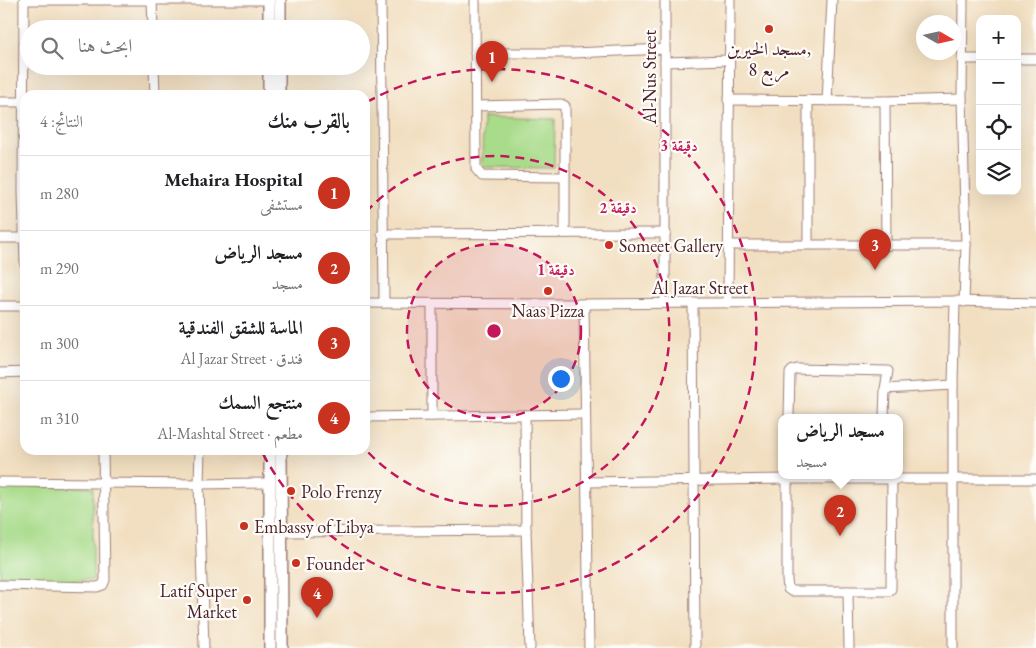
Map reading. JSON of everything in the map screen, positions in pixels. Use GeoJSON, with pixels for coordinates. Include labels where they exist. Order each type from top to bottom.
{"type":"FeatureCollection","features":[{"type":"Feature","properties":{"kind":"main road"},"geometry":{"type":"LineString","coordinates":[[269,0],[269,20]]}},
{"type":"Feature","properties":{"kind":"main road"},"geometry":{"type":"LineString","coordinates":[[280,0],[280,20]]}},
{"type":"Feature","properties":{"kind":"main road"},"geometry":{"type":"LineString","coordinates":[[269,75],[269,90]]}},
{"type":"Feature","properties":{"kind":"main road"},"geometry":{"type":"LineString","coordinates":[[279,75],[279,90]]}},
{"type":"Feature","properties":{"kind":"main road"},"geometry":{"type":"LineString","coordinates":[[270,455],[270,648]]}},
{"type":"Feature","properties":{"kind":"main road"},"geometry":{"type":"LineString","coordinates":[[281,455],[282,648]]}},
{"type":"Feature","properties":{"kind":"street"},"geometry":{"type":"LineString","coordinates":[[24,20],[24,0],[269,0]]}},
{"type":"Feature","properties":{"kind":"street"},"geometry":{"type":"LineString","coordinates":[[152,0],[153,20]]}},
{"type":"Feature","properties":{"kind":"street"},"geometry":{"type":"LineString","coordinates":[[381,0],[384,302]]}},
{"type":"Feature","properties":{"kind":"street"},"geometry":{"type":"LineString","coordinates":[[475,0],[476,170],[482,176],[564,176]]}},
{"type":"Feature","properties":{"kind":"street","name":"Al-Nus Street"},"geometry":{"type":"LineString","coordinates":[[665,0],[665,303]]}},
{"type":"Feature","properties":{"kind":"street"},"geometry":{"type":"LineString","coordinates":[[728,303],[730,0]]}},
{"type":"Feature","properties":{"kind":"street"},"geometry":{"type":"LineString","coordinates":[[827,101],[832,0]]}},
{"type":"Feature","properties":{"kind":"street"},"geometry":{"type":"LineString","coordinates":[[954,648],[953,385],[966,245],[962,99],[963,0]]}},
{"type":"Feature","properties":{"kind":"street"},"geometry":{"type":"LineString","coordinates":[[475,53],[574,53],[665,49]]}},
{"type":"Feature","properties":{"kind":"street"},"geometry":{"type":"LineString","coordinates":[[962,59],[976,59]]}},
{"type":"Feature","properties":{"kind":"street"},"geometry":{"type":"LineString","coordinates":[[1021,59],[1036,59]]}},
{"type":"Feature","properties":{"kind":"street"},"geometry":{"type":"LineString","coordinates":[[665,62],[729,60]]}},
{"type":"Feature","properties":{"kind":"street"},"geometry":{"type":"LineString","coordinates":[[24,75],[24,90]]}},
{"type":"Feature","properties":{"kind":"street"},"geometry":{"type":"LineString","coordinates":[[154,75],[155,90]]}},
{"type":"Feature","properties":{"kind":"street"},"geometry":{"type":"LineString","coordinates":[[728,100],[885,101],[962,99]]}},
{"type":"Feature","properties":{"kind":"street"},"geometry":{"type":"LineString","coordinates":[[808,100],[808,244]]}},
{"type":"Feature","properties":{"kind":"street"},"geometry":{"type":"LineString","coordinates":[[885,101],[886,246]]}},
{"type":"Feature","properties":{"kind":"street"},"geometry":{"type":"LineString","coordinates":[[0,102],[20,102]]}},
{"type":"Feature","properties":{"kind":"street"},"geometry":{"type":"LineString","coordinates":[[476,106],[561,104],[564,106],[566,110],[565,232]]}},
{"type":"Feature","properties":{"kind":"street"},"geometry":{"type":"LineString","coordinates":[[382,234],[666,233]]}},
{"type":"Feature","properties":{"kind":"street"},"geometry":{"type":"LineString","coordinates":[[0,238],[20,238]]}},
{"type":"Feature","properties":{"kind":"street"},"geometry":{"type":"LineString","coordinates":[[728,245],[966,245]]}},
{"type":"Feature","properties":{"kind":"street","name":"Al Jazar Street"},"geometry":{"type":"LineString","coordinates":[[370,303],[584,304],[960,301],[1036,303]]}},
{"type":"Feature","properties":{"kind":"street"},"geometry":{"type":"LineString","coordinates":[[693,303],[695,648]]}},
{"type":"Feature","properties":{"kind":"street"},"geometry":{"type":"LineString","coordinates":[[432,304],[432,416]]}},
{"type":"Feature","properties":{"kind":"street"},"geometry":{"type":"LineString","coordinates":[[584,304],[589,648]]}},
{"type":"Feature","properties":{"kind":"street"},"geometry":{"type":"LineString","coordinates":[[0,306],[20,306]]}},
{"type":"Feature","properties":{"kind":"street"},"geometry":{"type":"LineString","coordinates":[[789,414],[790,373],[797,369],[888,371],[884,414]]}},
{"type":"Feature","properties":{"kind":"street"},"geometry":{"type":"LineString","coordinates":[[0,373],[20,372]]}},
{"type":"Feature","properties":{"kind":"street"},"geometry":{"type":"LineString","coordinates":[[885,389],[953,385]]}},
{"type":"Feature","properties":{"kind":"street"},"geometry":{"type":"LineString","coordinates":[[370,417],[585,414]]}},
{"type":"Feature","properties":{"kind":"street"},"geometry":{"type":"LineString","coordinates":[[525,415],[530,648]]}},
{"type":"Feature","properties":{"kind":"street"},"geometry":{"type":"LineString","coordinates":[[0,585],[103,586],[105,580],[103,455]]}},
{"type":"Feature","properties":{"kind":"street"},"geometry":{"type":"LineString","coordinates":[[200,455],[204,648]]}},
{"type":"Feature","properties":{"kind":"street"},"geometry":{"type":"LineString","coordinates":[[586,482],[694,481],[778,477]]}},
{"type":"Feature","properties":{"kind":"street"},"geometry":{"type":"LineString","coordinates":[[903,478],[1036,479]]}},
{"type":"Feature","properties":{"kind":"street"},"geometry":{"type":"LineString","coordinates":[[787,479],[788,589],[791,591],[889,591],[892,587],[886,479]]}},
{"type":"Feature","properties":{"kind":"street"},"geometry":{"type":"LineString","coordinates":[[0,482],[270,483]]}},
{"type":"Feature","properties":{"kind":"street"},"geometry":{"type":"LineString","coordinates":[[282,532],[526,530]]}},
{"type":"Feature","properties":{"kind":"street"},"geometry":{"type":"LineString","coordinates":[[848,590],[849,648]]}},
{"type":"Feature","properties":{"kind":"green space"},"geometry":{"type":"Polygon","coordinates":[[[483,117],[555,119],[554,168],[482,167],[483,117]]]}},
{"type":"Feature","properties":{"kind":"green space"},"geometry":{"type":"Polygon","coordinates":[[[0,486],[93,487],[93,580],[0,582],[0,486]]]}},
{"type":"Feature","properties":{"kind":"place","name":"مسجد الخيرين, مربع 8"},"geometry":{"type":"Point","coordinates":[769,29]}},
{"type":"Feature","properties":{"kind":"place","name":"Mehaira Hospital"},"geometry":{"type":"Point","coordinates":[492,82]}},
{"type":"Feature","properties":{"kind":"place","name":"Someet Gallery"},"geometry":{"type":"Point","coordinates":[609,245]}},
{"type":"Feature","properties":{"kind":"place","name":"الماسة للشقق الفندقية"},"geometry":{"type":"Point","coordinates":[875,270]}},
{"type":"Feature","properties":{"kind":"place","name":"Naas Pizza"},"geometry":{"type":"Point","coordinates":[548,291]}},
{"type":"Feature","properties":{"kind":"place","name":"Polo Frenzy"},"geometry":{"type":"Point","coordinates":[291,491]}},
{"type":"Feature","properties":{"kind":"place","name":"Embassy of Libya"},"geometry":{"type":"Point","coordinates":[244,526]}},
{"type":"Feature","properties":{"kind":"place","name":"مسجد الرياض"},"geometry":{"type":"Point","coordinates":[840,536]}},
{"type":"Feature","properties":{"kind":"place","name":"Founder"},"geometry":{"type":"Point","coordinates":[296,563]}},
{"type":"Feature","properties":{"kind":"place","name":"Latif Super Market"},"geometry":{"type":"Point","coordinates":[247,600]}},
{"type":"Feature","properties":{"kind":"place","name":"منتجع السمك"},"geometry":{"type":"Point","coordinates":[317,618]}}]}
